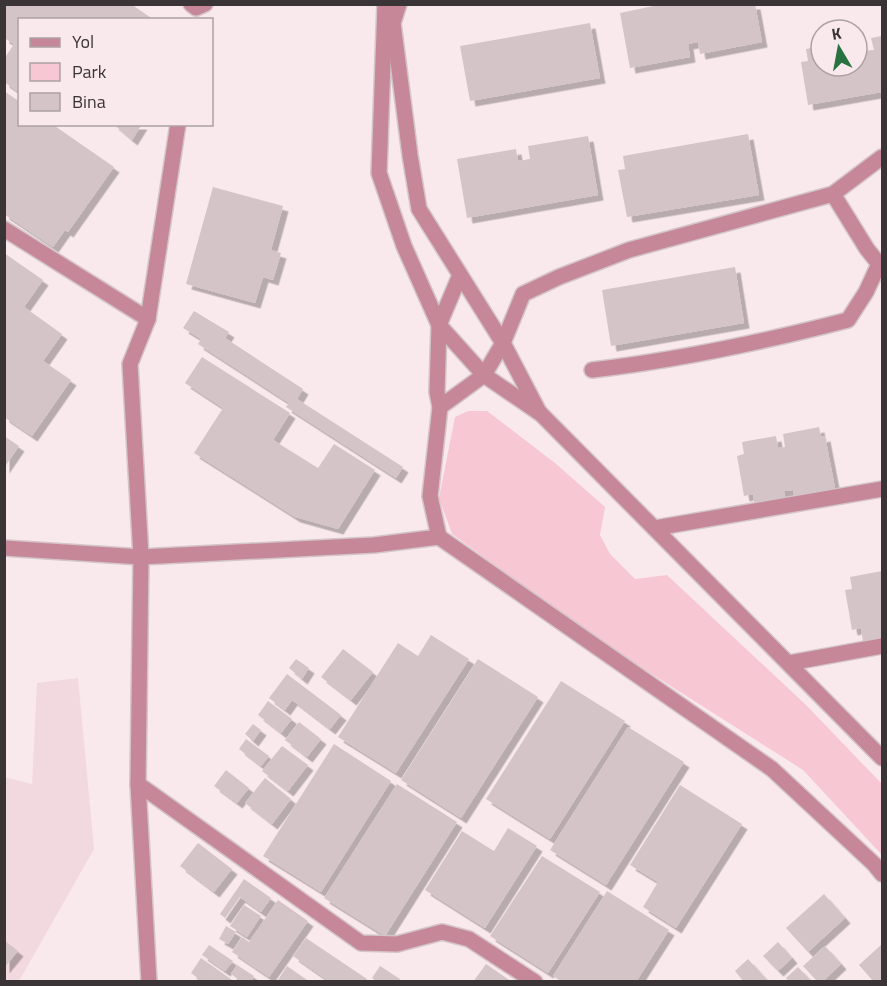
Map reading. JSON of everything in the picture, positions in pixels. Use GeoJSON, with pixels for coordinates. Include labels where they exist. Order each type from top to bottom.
{"type":"FeatureCollection","features":[{"type":"Feature","properties":{"kind":"street"},"geometry":{"type":"LineString","coordinates":[[385,4],[379,173],[404,246],[439,325],[484,375],[541,414],[882,758]]}},
{"type":"Feature","properties":{"kind":"street"},"geometry":{"type":"LineString","coordinates":[[399,4],[393,24],[419,209],[503,343],[541,414]]}},
{"type":"Feature","properties":{"kind":"street"},"geometry":{"type":"LineString","coordinates":[[149,981],[138,784],[141,557],[130,364],[148,319],[178,126]]}},
{"type":"Feature","properties":{"kind":"street"},"geometry":{"type":"LineString","coordinates":[[440,407],[484,375],[503,343],[522,294],[629,250],[833,194],[882,157]]}},
{"type":"Feature","properties":{"kind":"street"},"geometry":{"type":"LineString","coordinates":[[592,370],[651,363],[760,342],[848,320],[881,263],[867,249],[833,194]]}},
{"type":"Feature","properties":{"kind":"street"},"geometry":{"type":"LineString","coordinates":[[4,229],[148,319]]}},
{"type":"Feature","properties":{"kind":"street"},"geometry":{"type":"LineString","coordinates":[[439,537],[430,496],[440,407],[437,392],[439,325],[460,275]]}},
{"type":"Feature","properties":{"kind":"street"},"geometry":{"type":"LineString","coordinates":[[655,528],[882,489]]}},
{"type":"Feature","properties":{"kind":"street"},"geometry":{"type":"LineString","coordinates":[[4,548],[141,557],[374,545],[439,537],[772,769],[882,874]]}},
{"type":"Feature","properties":{"kind":"street"},"geometry":{"type":"LineString","coordinates":[[789,663],[882,646]]}},
{"type":"Feature","properties":{"kind":"street"},"geometry":{"type":"LineString","coordinates":[[138,784],[361,943],[397,944],[442,932],[469,939],[535,981]]}},
{"type":"Feature","properties":{"kind":"shaded area"},"geometry":{"type":"Polygon","coordinates":[[[78,678],[94,849],[19,981],[5,981],[4,777],[32,784],[37,683],[78,678]]]}},
{"type":"Feature","properties":{"kind":"green space"},"geometry":{"type":"Polygon","coordinates":[[[468,411],[487,411],[555,463],[605,507],[600,535],[610,554],[635,579],[667,575],[806,705],[882,784],[882,855],[803,770],[595,638],[452,534],[439,498],[455,417],[468,411]]]}},
{"type":"Feature","properties":{"kind":"building"},"geometry":{"type":"Polygon","coordinates":[[[4,4],[131,4],[151,18],[18,18],[18,92],[4,82],[4,59],[14,44],[4,38],[4,4]]]}},
{"type":"Feature","properties":{"kind":"building"},"geometry":{"type":"Polygon","coordinates":[[[663,4],[755,4],[762,42],[700,54],[698,42],[688,44],[690,57],[630,68],[620,13],[663,4]]]}},
{"type":"Feature","properties":{"kind":"building"},"geometry":{"type":"Polygon","coordinates":[[[590,23],[600,78],[470,101],[460,46],[590,23]]]}},
{"type":"Feature","properties":{"kind":"building"},"geometry":{"type":"Polygon","coordinates":[[[882,36],[882,92],[808,105],[801,62],[808,61],[806,49],[809,48],[809,78],[869,78],[869,50],[874,50],[871,38],[882,36]]]}},
{"type":"Feature","properties":{"kind":"building"},"geometry":{"type":"Polygon","coordinates":[[[4,91],[18,101],[18,126],[55,126],[114,167],[68,232],[65,230],[53,247],[4,214],[4,91]]]}},
{"type":"Feature","properties":{"kind":"building"},"geometry":{"type":"Polygon","coordinates":[[[115,126],[141,126],[132,140],[115,126]]]}},
{"type":"Feature","properties":{"kind":"building"},"geometry":{"type":"Polygon","coordinates":[[[748,134],[759,195],[627,217],[618,170],[625,169],[623,156],[748,134]]]}},
{"type":"Feature","properties":{"kind":"building"},"geometry":{"type":"Polygon","coordinates":[[[588,136],[598,195],[467,218],[457,159],[516,149],[518,161],[530,159],[528,146],[588,136]]]}},
{"type":"Feature","properties":{"kind":"building"},"geometry":{"type":"Polygon","coordinates":[[[213,187],[283,206],[271,250],[281,253],[273,280],[263,277],[255,303],[186,284],[213,187]]]}},
{"type":"Feature","properties":{"kind":"building"},"geometry":{"type":"Polygon","coordinates":[[[4,253],[43,280],[24,307],[62,334],[43,361],[71,380],[32,436],[4,417],[4,253]]]}},
{"type":"Feature","properties":{"kind":"building"},"geometry":{"type":"Polygon","coordinates":[[[735,267],[744,323],[611,346],[602,290],[735,267]]]}},
{"type":"Feature","properties":{"kind":"building"},"geometry":{"type":"Polygon","coordinates":[[[194,311],[229,332],[225,338],[303,389],[297,399],[403,467],[396,478],[286,407],[289,403],[198,344],[201,339],[183,328],[194,311]]]}},
{"type":"Feature","properties":{"kind":"building"},"geometry":{"type":"Polygon","coordinates":[[[202,357],[290,413],[273,440],[318,468],[334,444],[375,470],[338,529],[295,517],[194,453],[223,408],[185,383],[202,357]]]}},
{"type":"Feature","properties":{"kind":"building"},"geometry":{"type":"Polygon","coordinates":[[[819,427],[821,437],[825,436],[835,488],[828,489],[828,494],[795,500],[793,490],[784,491],[785,502],[755,507],[753,494],[744,496],[737,456],[744,454],[742,442],[776,436],[778,448],[785,447],[783,434],[819,427]]]}},
{"type":"Feature","properties":{"kind":"building"},"geometry":{"type":"Polygon","coordinates":[[[4,436],[19,446],[4,468],[4,436]]]}},
{"type":"Feature","properties":{"kind":"building"},"geometry":{"type":"Polygon","coordinates":[[[882,571],[882,638],[863,642],[861,628],[852,630],[845,590],[852,589],[850,577],[882,571]]]}},
{"type":"Feature","properties":{"kind":"building"},"geometry":{"type":"Polygon","coordinates":[[[431,635],[469,659],[396,773],[338,737],[398,643],[418,656],[431,635]]]}},
{"type":"Feature","properties":{"kind":"building"},"geometry":{"type":"Polygon","coordinates":[[[343,649],[373,672],[351,700],[321,677],[343,649]]]}},
{"type":"Feature","properties":{"kind":"building"},"geometry":{"type":"Polygon","coordinates":[[[296,659],[309,668],[302,679],[289,668],[296,659]]]}},
{"type":"Feature","properties":{"kind":"building"},"geometry":{"type":"Polygon","coordinates":[[[478,659],[538,697],[461,818],[401,780],[478,659]]]}},
{"type":"Feature","properties":{"kind":"building"},"geometry":{"type":"Polygon","coordinates":[[[287,674],[341,715],[330,729],[292,700],[285,710],[269,698],[287,674]]]}},
{"type":"Feature","properties":{"kind":"building"},"geometry":{"type":"Polygon","coordinates":[[[561,681],[625,721],[550,839],[486,799],[561,681]]]}},
{"type":"Feature","properties":{"kind":"building"},"geometry":{"type":"Polygon","coordinates":[[[268,701],[292,719],[281,733],[258,715],[268,701]]]}},
{"type":"Feature","properties":{"kind":"building"},"geometry":{"type":"Polygon","coordinates":[[[299,722],[321,739],[307,757],[285,740],[299,722]]]}},
{"type":"Feature","properties":{"kind":"building"},"geometry":{"type":"Polygon","coordinates":[[[253,724],[261,730],[253,741],[245,734],[253,724]]]}},
{"type":"Feature","properties":{"kind":"building"},"geometry":{"type":"Polygon","coordinates":[[[628,727],[684,762],[606,885],[550,850],[628,727]]]}},
{"type":"Feature","properties":{"kind":"building"},"geometry":{"type":"Polygon","coordinates":[[[246,739],[269,756],[261,766],[239,749],[246,739]]]}},
{"type":"Feature","properties":{"kind":"building"},"geometry":{"type":"Polygon","coordinates":[[[334,744],[391,781],[321,892],[263,856],[334,744]]]}},
{"type":"Feature","properties":{"kind":"building"},"geometry":{"type":"Polygon","coordinates":[[[282,746],[308,765],[288,791],[262,771],[282,746]]]}},
{"type":"Feature","properties":{"kind":"building"},"geometry":{"type":"Polygon","coordinates":[[[226,770],[249,788],[237,803],[214,786],[226,770]]]}},
{"type":"Feature","properties":{"kind":"building"},"geometry":{"type":"Polygon","coordinates":[[[265,778],[291,799],[272,824],[245,803],[265,778]]]}},
{"type":"Feature","properties":{"kind":"building"},"geometry":{"type":"Polygon","coordinates":[[[397,784],[457,822],[385,936],[324,898],[397,784]]]}},
{"type":"Feature","properties":{"kind":"building"},"geometry":{"type":"Polygon","coordinates":[[[680,785],[742,824],[676,928],[643,907],[658,882],[630,865],[680,785]]]}},
{"type":"Feature","properties":{"kind":"building"},"geometry":{"type":"Polygon","coordinates":[[[508,828],[537,846],[485,928],[425,890],[462,831],[494,851],[508,828]]]}},
{"type":"Feature","properties":{"kind":"building"},"geometry":{"type":"Polygon","coordinates":[[[198,843],[232,869],[214,892],[180,866],[198,843]]]}},
{"type":"Feature","properties":{"kind":"building"},"geometry":{"type":"Polygon","coordinates":[[[542,856],[600,892],[548,973],[490,936],[542,856]]]}},
{"type":"Feature","properties":{"kind":"building"},"geometry":{"type":"Polygon","coordinates":[[[244,879],[271,898],[261,912],[240,897],[225,918],[220,914],[244,879]]]}},
{"type":"Feature","properties":{"kind":"building"},"geometry":{"type":"Polygon","coordinates":[[[607,891],[669,930],[636,982],[562,982],[553,976],[607,891]]]}},
{"type":"Feature","properties":{"kind":"building"},"geometry":{"type":"Polygon","coordinates":[[[824,894],[845,918],[808,952],[786,928],[824,894]]]}},
{"type":"Feature","properties":{"kind":"building"},"geometry":{"type":"Polygon","coordinates":[[[278,900],[308,921],[269,977],[232,952],[242,937],[249,942],[278,900]]]}},
{"type":"Feature","properties":{"kind":"building"},"geometry":{"type":"Polygon","coordinates":[[[244,905],[261,916],[247,937],[230,926],[244,905]]]}},
{"type":"Feature","properties":{"kind":"building"},"geometry":{"type":"Polygon","coordinates":[[[226,926],[236,932],[228,944],[219,939],[226,926]]]}},
{"type":"Feature","properties":{"kind":"building"},"geometry":{"type":"Polygon","coordinates":[[[306,938],[367,979],[365,982],[330,982],[293,956],[306,938]]]}},
{"type":"Feature","properties":{"kind":"building"},"geometry":{"type":"Polygon","coordinates":[[[4,940],[18,951],[4,968],[4,940]]]}},
{"type":"Feature","properties":{"kind":"building"},"geometry":{"type":"Polygon","coordinates":[[[778,942],[792,958],[778,971],[763,956],[778,942]]]}},
{"type":"Feature","properties":{"kind":"building"},"geometry":{"type":"Polygon","coordinates":[[[882,944],[882,982],[874,982],[859,965],[882,944]]]}},
{"type":"Feature","properties":{"kind":"building"},"geometry":{"type":"Polygon","coordinates":[[[209,945],[233,961],[225,971],[202,955],[209,945]]]}},
{"type":"Feature","properties":{"kind":"building"},"geometry":{"type":"Polygon","coordinates":[[[825,946],[841,964],[822,982],[818,982],[803,966],[825,946]]]}},
{"type":"Feature","properties":{"kind":"building"},"geometry":{"type":"Polygon","coordinates":[[[201,958],[235,982],[203,982],[191,973],[201,958]]]}},
{"type":"Feature","properties":{"kind":"building"},"geometry":{"type":"Polygon","coordinates":[[[748,959],[767,980],[765,982],[744,982],[735,971],[748,959]]]}},
{"type":"Feature","properties":{"kind":"building"},"geometry":{"type":"Polygon","coordinates":[[[486,964],[512,982],[473,982],[486,964]]]}},
{"type":"Feature","properties":{"kind":"building"},"geometry":{"type":"Polygon","coordinates":[[[237,965],[254,976],[251,982],[242,982],[231,974],[237,965]]]}},
{"type":"Feature","properties":{"kind":"building"},"geometry":{"type":"Polygon","coordinates":[[[287,966],[310,982],[278,980],[287,966]]]}},
{"type":"Feature","properties":{"kind":"building"},"geometry":{"type":"Polygon","coordinates":[[[380,966],[400,979],[399,982],[377,982],[372,978],[380,966]]]}},
{"type":"Feature","properties":{"kind":"building"},"geometry":{"type":"Polygon","coordinates":[[[798,967],[812,982],[789,982],[786,978],[798,967]]]}}]}
